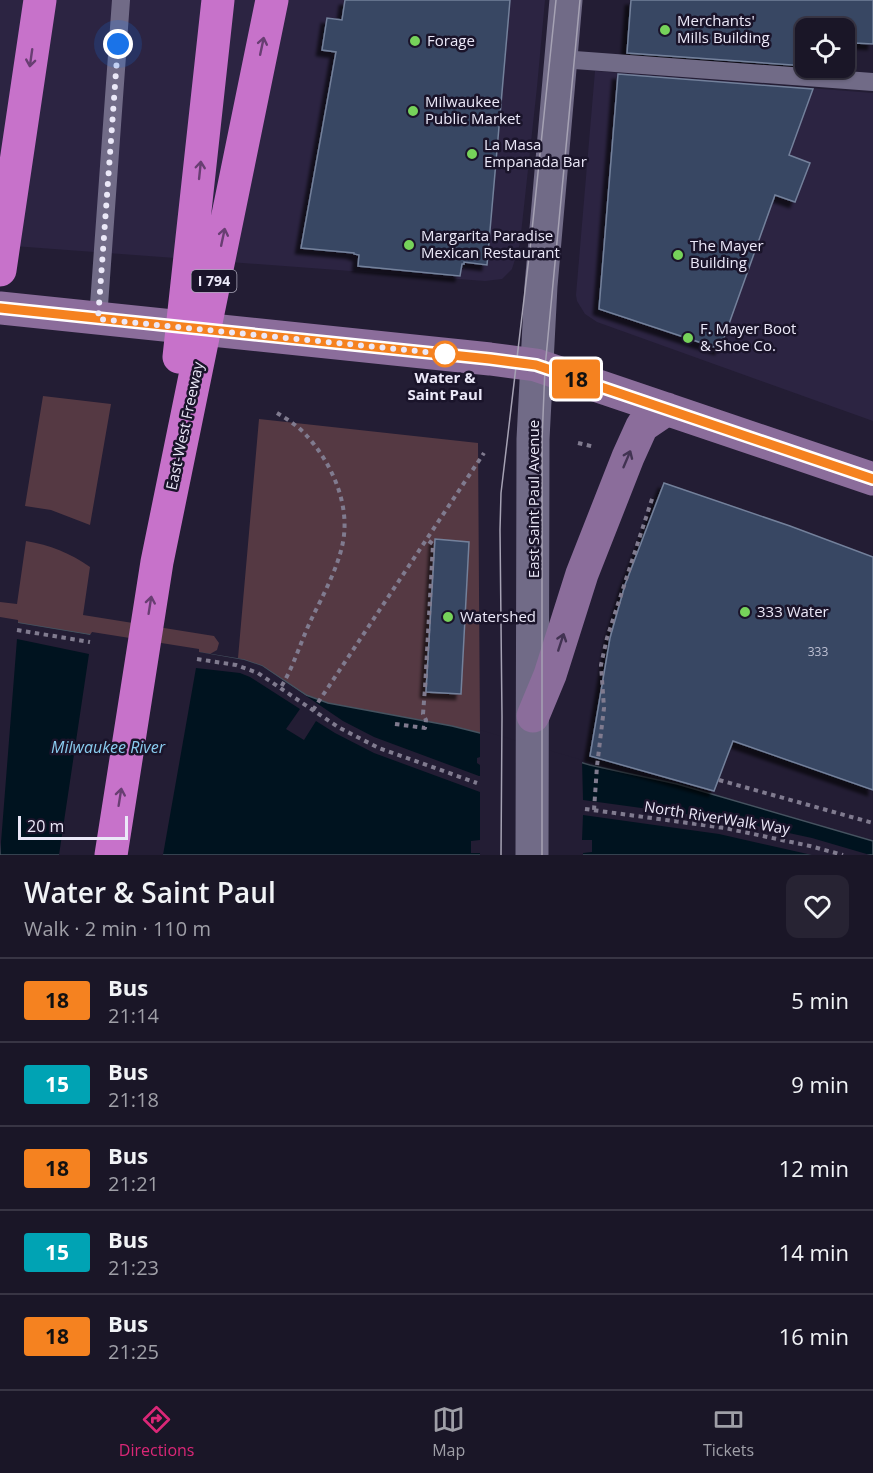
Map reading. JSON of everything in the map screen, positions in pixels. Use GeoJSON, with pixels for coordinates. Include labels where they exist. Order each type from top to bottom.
{"type":"FeatureCollection","features":[{"type":"Feature","properties":{"kind":"highway"},"geometry":{"type":"LineString","coordinates":[[0,270],[40,0]]}},
{"type":"Feature","properties":{"kind":"highway"},"geometry":{"type":"LineString","coordinates":[[157,562],[218,0]]}},
{"type":"Feature","properties":{"kind":"highway","name":"East-West Freeway"},"geometry":{"type":"LineString","coordinates":[[111,855],[157,562],[272,0]]}},
{"type":"Feature","properties":{"kind":"main road"},"geometry":{"type":"LineString","coordinates":[[0,308],[536,365],[873,479]]}},
{"type":"Feature","properties":{"kind":"main road"},"geometry":{"type":"LineString","coordinates":[[533,716],[550,675],[582,574],[627,457],[642,426],[667,409]]}},
{"type":"Feature","properties":{"kind":"street","name":"East Saint Paul Avenue"},"geometry":{"type":"LineString","coordinates":[[532,855],[533,439],[541,286],[566,0]]}},
{"type":"Feature","properties":{"kind":"lane"},"geometry":{"type":"LineString","coordinates":[[98,319],[121,0]]}},
{"type":"Feature","properties":{"kind":"lane"},"geometry":{"type":"LineString","coordinates":[[561,59],[873,82]]}},
{"type":"Feature","properties":{"kind":"path"},"geometry":{"type":"LineString","coordinates":[[277,413],[305,434],[329,465],[345,521],[344,537],[334,569],[291,671],[281,687]]}},
{"type":"Feature","properties":{"kind":"path"},"geometry":{"type":"LineString","coordinates":[[313,710],[484,453]]}},
{"type":"Feature","properties":{"kind":"path"},"geometry":{"type":"LineString","coordinates":[[594,810],[604,708],[601,665],[607,638],[652,501],[653,491]]}},
{"type":"Feature","properties":{"kind":"path"},"geometry":{"type":"LineString","coordinates":[[395,724],[425,728],[424,688],[433,544],[426,539]]}},
{"type":"Feature","properties":{"kind":"path"},"geometry":{"type":"LineString","coordinates":[[17,630],[90,642]]}},
{"type":"Feature","properties":{"kind":"path"},"geometry":{"type":"LineString","coordinates":[[197,659],[247,668],[281,687],[338,727],[379,748],[477,783]]}},
{"type":"Feature","properties":{"kind":"path"},"geometry":{"type":"LineString","coordinates":[[719,780],[873,824]]}},
{"type":"Feature","properties":{"kind":"path","name":"North RiverWalk Way"},"geometry":{"type":"LineString","coordinates":[[585,809],[725,828],[843,855]]}},
{"type":"Feature","properties":{"kind":"shaded area"},"geometry":{"type":"Polygon","coordinates":[[[0,0],[545,0],[520,243],[512,269],[502,279],[485,281],[0,245],[0,0]]]}},
{"type":"Feature","properties":{"kind":"shaded area"},"geometry":{"type":"Polygon","coordinates":[[[595,71],[873,93],[873,421],[597,322],[585,314],[576,295],[595,71]]]}},
{"type":"Feature","properties":{"kind":"shaded area"},"geometry":{"type":"Polygon","coordinates":[[[43,396],[111,404],[90,525],[51,510],[25,506],[43,396]]]}},
{"type":"Feature","properties":{"kind":"shaded area"},"geometry":{"type":"Polygon","coordinates":[[[259,419],[478,443],[480,733],[328,703],[306,695],[262,666],[238,658],[259,419]]]}},
{"type":"Feature","properties":{"kind":"shaded area"},"geometry":{"type":"Polygon","coordinates":[[[26,541],[60,550],[90,567],[83,615],[214,636],[219,643],[217,650],[210,654],[0,620],[0,602],[17,604],[26,541]]]}},
{"type":"Feature","properties":{"kind":"water","name":"Milwaukee River"},"geometry":{"type":"Polygon","coordinates":[[[0,620],[244,660],[262,666],[306,695],[328,703],[452,726],[590,765],[677,784],[873,841],[873,855],[0,855],[0,620]]]}},
{"type":"Feature","properties":{"kind":"pier"},"geometry":{"type":"Polygon","coordinates":[[[0,617],[18,620],[18,623],[90,635],[92,632],[199,649],[199,652],[244,660],[262,666],[343,721],[374,737],[479,776],[480,765],[477,763],[477,758],[480,757],[480,730],[582,760],[583,800],[729,820],[812,838],[870,855],[812,855],[719,834],[583,815],[582,840],[592,840],[592,852],[583,853],[583,855],[480,855],[480,853],[471,853],[471,841],[480,840],[480,792],[374,753],[316,721],[304,740],[286,729],[300,709],[240,673],[196,668],[163,855],[59,855],[89,654],[17,639],[0,855],[0,617]]]}},
{"type":"Feature","properties":{"kind":"building","name":"Milwaukee Public Market"},"geometry":{"type":"Polygon","coordinates":[[[345,0],[510,0],[487,265],[464,262],[460,276],[358,266],[359,255],[354,253],[301,248],[336,52],[322,50],[327,18],[342,20],[345,0]]]}},
{"type":"Feature","properties":{"kind":"building"},"geometry":{"type":"Polygon","coordinates":[[[631,0],[873,0],[873,44],[855,43],[855,18],[795,18],[795,65],[627,53],[631,0]]]}},
{"type":"Feature","properties":{"kind":"building","name":"The Mayer Building"},"geometry":{"type":"Polygon","coordinates":[[[618,74],[813,89],[789,155],[810,163],[795,202],[775,195],[720,349],[599,309],[618,74]]]}},
{"type":"Feature","properties":{"kind":"building","name":"333 Water"},"geometry":{"type":"Polygon","coordinates":[[[664,483],[873,557],[873,790],[733,741],[714,791],[590,756],[610,638],[625,585],[664,483]]]}},
{"type":"Feature","properties":{"kind":"building","name":"Watershed"},"geometry":{"type":"Polygon","coordinates":[[[435,539],[469,542],[461,694],[426,692],[435,539]]]}},
{"type":"Feature","properties":{"kind":"tram line"},"geometry":{"type":"LineString","coordinates":[[501,855],[501,493],[556,0]]}},
{"type":"Feature","properties":{"kind":"tram line"},"geometry":{"type":"LineString","coordinates":[[542,855],[542,440],[545,368],[580,0]]}},
{"type":"Feature","properties":{"kind":"bus line","name":"18"},"geometry":{"type":"LineString","coordinates":[[0,308],[536,365],[873,479]]}},
{"type":"Feature","properties":{"kind":"place","name":"Merchants' Mills Building"},"geometry":{"type":"Point","coordinates":[665,30]}},
{"type":"Feature","properties":{"kind":"place","name":"Forage"},"geometry":{"type":"Point","coordinates":[415,41]}},
{"type":"Feature","properties":{"kind":"place","name":"Milwaukee Public Market"},"geometry":{"type":"Point","coordinates":[413,111]}},
{"type":"Feature","properties":{"kind":"place","name":"La Masa Empanada Bar"},"geometry":{"type":"Point","coordinates":[472,154]}},
{"type":"Feature","properties":{"kind":"place","name":"Margarita Paradise Mexican Restaurant"},"geometry":{"type":"Point","coordinates":[409,245]}},
{"type":"Feature","properties":{"kind":"place","name":"The Mayer Building"},"geometry":{"type":"Point","coordinates":[678,255]}},
{"type":"Feature","properties":{"kind":"place","name":"F. Mayer Boot & Shoe Co."},"geometry":{"type":"Point","coordinates":[688,338]}},
{"type":"Feature","properties":{"kind":"place","name":"Water & Saint Paul"},"geometry":{"type":"Point","coordinates":[445,354]}},
{"type":"Feature","properties":{"kind":"place","name":"333 Water"},"geometry":{"type":"Point","coordinates":[745,612]}},
{"type":"Feature","properties":{"kind":"place","name":"Watershed"},"geometry":{"type":"Point","coordinates":[448,617]}},
{"type":"Feature","properties":{"kind":"route"},"geometry":{"type":"LineString","coordinates":[[118,44],[98,319],[445,354]]}}]}
